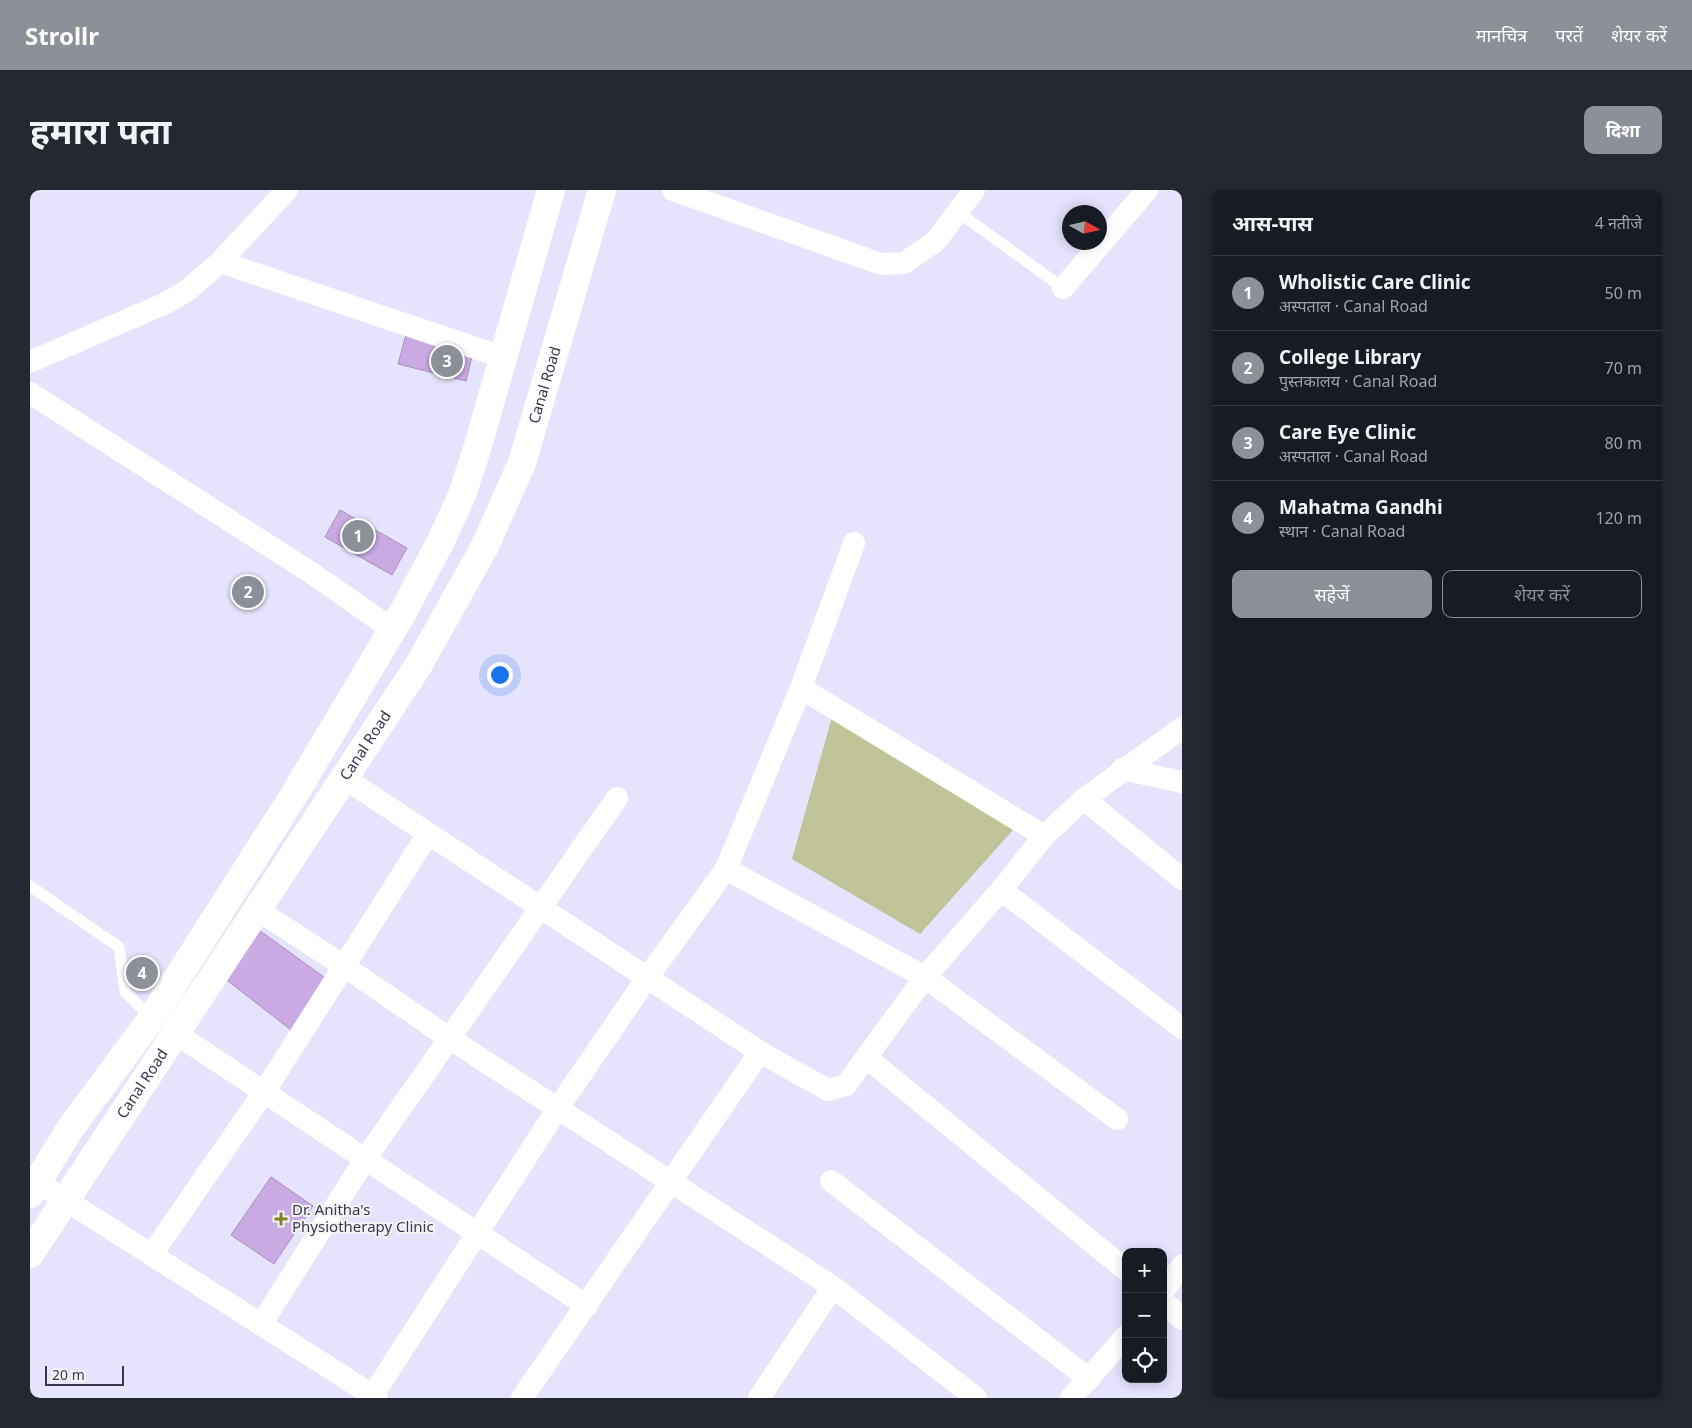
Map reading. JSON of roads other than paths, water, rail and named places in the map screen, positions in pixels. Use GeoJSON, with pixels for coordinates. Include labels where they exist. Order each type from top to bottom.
{"type":"FeatureCollection","features":[{"type":"Feature","properties":{"kind":"main road","name":"Canal Road"},"geometry":{"type":"LineString","coordinates":[[34,1188],[70,1129],[152,1018],[294,795],[392,629],[441,541],[462,495],[505,358],[551,190]]}},
{"type":"Feature","properties":{"kind":"main road","name":"Canal Road"},"geometry":{"type":"LineString","coordinates":[[30,1254],[418,666],[485,546],[522,463],[602,190]]}},
{"type":"Feature","properties":{"kind":"street"},"geometry":{"type":"LineString","coordinates":[[30,362],[166,303],[188,290],[220,262],[287,190]]}},
{"type":"Feature","properties":{"kind":"street"},"geometry":{"type":"LineString","coordinates":[[673,190],[881,264],[904,263],[936,241],[974,190]]}},
{"type":"Feature","properties":{"kind":"street"},"geometry":{"type":"LineString","coordinates":[[1063,288],[1147,190]]}},
{"type":"Feature","properties":{"kind":"street"},"geometry":{"type":"LineString","coordinates":[[220,262],[505,358]]}},
{"type":"Feature","properties":{"kind":"street"},"geometry":{"type":"LineString","coordinates":[[30,393],[310,572],[392,629]]}},
{"type":"Feature","properties":{"kind":"street"},"geometry":{"type":"LineString","coordinates":[[34,1188],[64,1201],[152,1254],[375,1396],[477,1232],[558,1108],[647,978],[726,869],[801,688],[854,543]]}},
{"type":"Feature","properties":{"kind":"street"},"geometry":{"type":"LineString","coordinates":[[801,688],[1044,836]]}},
{"type":"Feature","properties":{"kind":"street"},"geometry":{"type":"LineString","coordinates":[[344,778],[760,1052],[828,1090],[846,1085],[925,977],[1001,890],[1044,836],[1084,799],[1122,769],[1182,728]]}},
{"type":"Feature","properties":{"kind":"street"},"geometry":{"type":"LineString","coordinates":[[1122,769],[1182,782]]}},
{"type":"Feature","properties":{"kind":"street"},"geometry":{"type":"LineString","coordinates":[[262,1323],[366,1158],[617,798]]}},
{"type":"Feature","properties":{"kind":"street"},"geometry":{"type":"LineString","coordinates":[[1084,799],[1182,879]]}},
{"type":"Feature","properties":{"kind":"street"},"geometry":{"type":"LineString","coordinates":[[152,1254],[264,1092],[428,834]]}},
{"type":"Feature","properties":{"kind":"street"},"geometry":{"type":"LineString","coordinates":[[726,869],[925,977],[1117,1119]]}},
{"type":"Feature","properties":{"kind":"street"},"geometry":{"type":"LineString","coordinates":[[1001,890],[1182,1028]]}},
{"type":"Feature","properties":{"kind":"street"},"geometry":{"type":"LineString","coordinates":[[256,909],[344,966],[449,1038],[833,1287],[976,1398]]}},
{"type":"Feature","properties":{"kind":"street"},"geometry":{"type":"LineString","coordinates":[[175,1033],[587,1306]]}},
{"type":"Feature","properties":{"kind":"street"},"geometry":{"type":"LineString","coordinates":[[522,1398],[760,1052]]}},
{"type":"Feature","properties":{"kind":"street"},"geometry":{"type":"LineString","coordinates":[[867,1058],[1122,1267]]}},
{"type":"Feature","properties":{"kind":"street"},"geometry":{"type":"LineString","coordinates":[[831,1181],[1089,1379]]}},
{"type":"Feature","properties":{"kind":"street"},"geometry":{"type":"LineString","coordinates":[[1167,1286],[1182,1266]]}},
{"type":"Feature","properties":{"kind":"street"},"geometry":{"type":"LineString","coordinates":[[759,1398],[833,1287]]}},
{"type":"Feature","properties":{"kind":"street"},"geometry":{"type":"LineString","coordinates":[[1167,1305],[1182,1319]]}},
{"type":"Feature","properties":{"kind":"street"},"geometry":{"type":"LineString","coordinates":[[1071,1398],[1124,1338]]}},
{"type":"Feature","properties":{"kind":"lane"},"geometry":{"type":"LineString","coordinates":[[958,212],[1063,288]]}},
{"type":"Feature","properties":{"kind":"lane"},"geometry":{"type":"LineString","coordinates":[[30,886],[118,947],[124,992],[152,1018]]}},
{"type":"Feature","properties":{"kind":"place","name":"Care Eye Clinic"},"geometry":{"type":"Point","coordinates":[447,361]}},
{"type":"Feature","properties":{"kind":"place","name":"Wholistic Care Clinic"},"geometry":{"type":"Point","coordinates":[358,536]}},
{"type":"Feature","properties":{"kind":"place","name":"College Library"},"geometry":{"type":"Point","coordinates":[248,592]}},
{"type":"Feature","properties":{"kind":"place","name":"Mahatma Gandhi"},"geometry":{"type":"Point","coordinates":[142,973]}},
{"type":"Feature","properties":{"kind":"place","name":"Dr. Anitha's Physiotherapy Clinic"},"geometry":{"type":"Point","coordinates":[281,1219]}}]}
